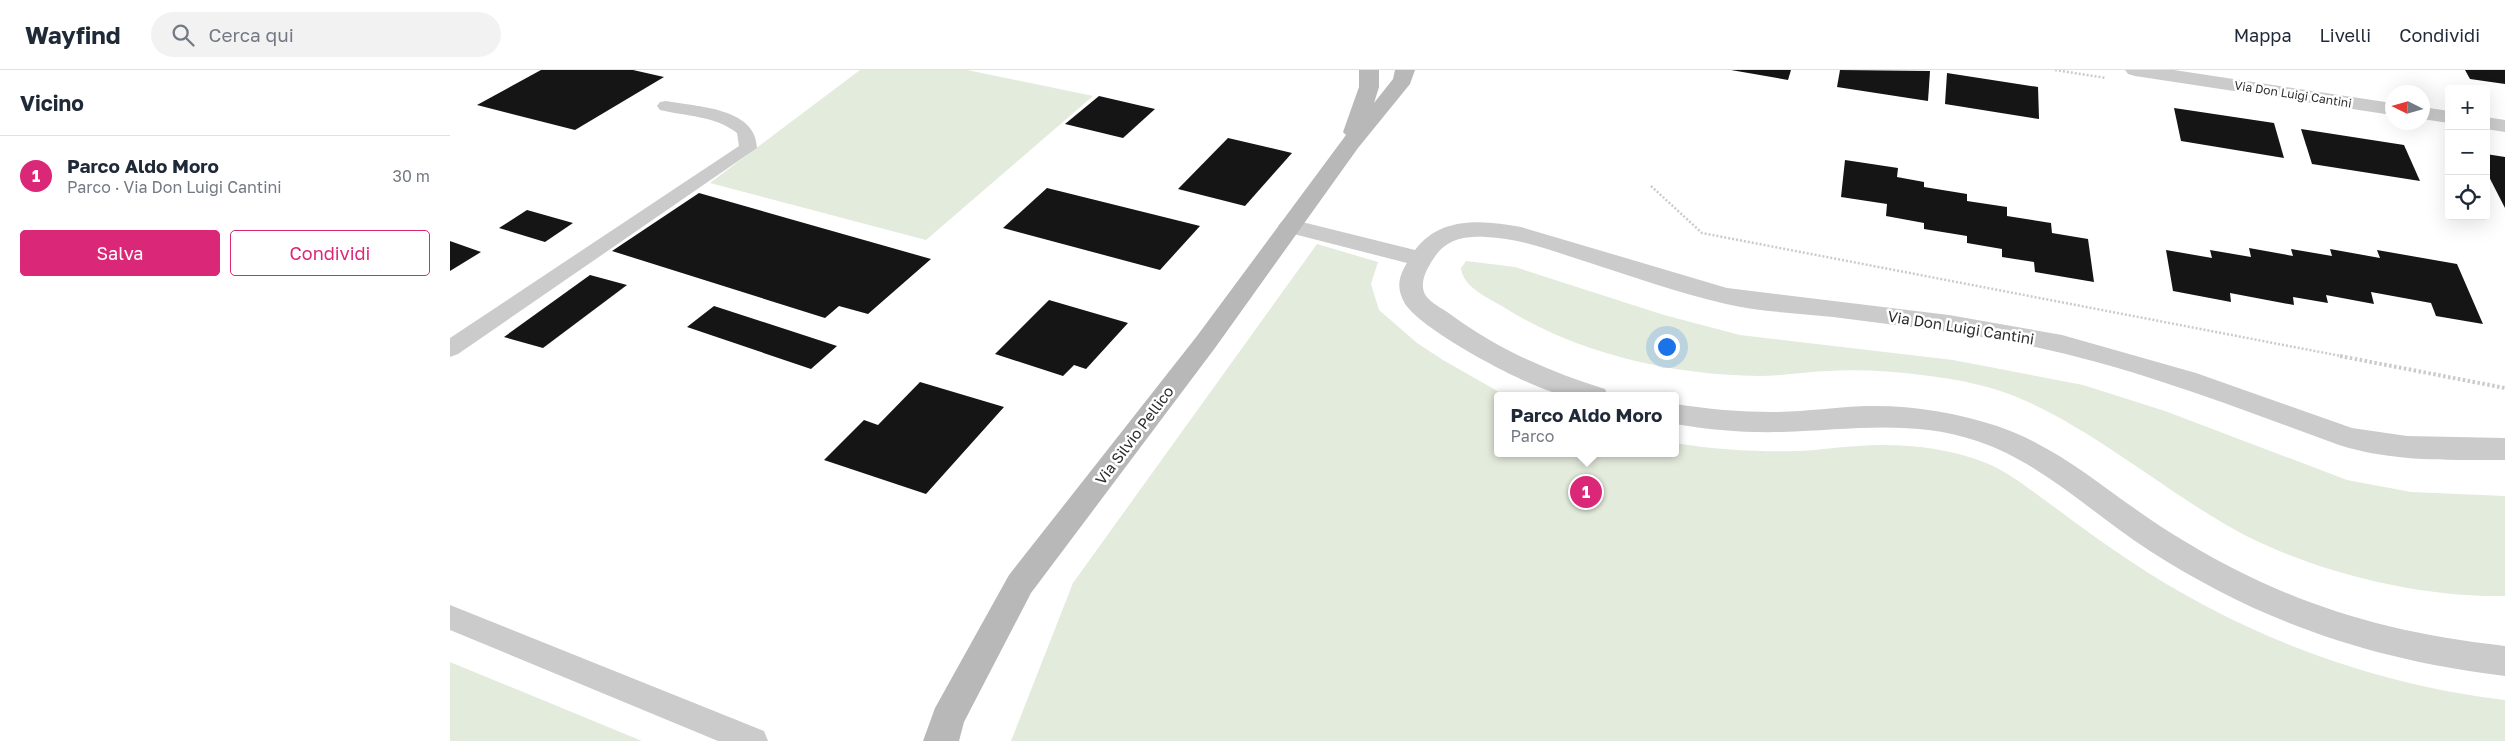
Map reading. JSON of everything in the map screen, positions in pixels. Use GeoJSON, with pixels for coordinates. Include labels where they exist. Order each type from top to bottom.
{"type":"FeatureCollection","features":[{"type":"Feature","properties":{"kind":"street","name":"Via Silvio Pellico"},"geometry":{"type":"LineString","coordinates":[[1350,143],[1369,87],[1369,70]]}},
{"type":"Feature","properties":{"kind":"street","name":"Via Silvio Pellico"},"geometry":{"type":"LineString","coordinates":[[941,741],[947,719],[1020,584],[1206,342],[1350,143],[1403,80],[1406,70]]}},
{"type":"Feature","properties":{"kind":"street","name":"Via Don Luigi Cantini"},"geometry":{"type":"LineString","coordinates":[[2135,70],[2385,108]]}},
{"type":"Feature","properties":{"kind":"street"},"geometry":{"type":"LineString","coordinates":[[2430,114],[2445,116]]}},
{"type":"Feature","properties":{"kind":"street"},"geometry":{"type":"LineString","coordinates":[[2490,124],[2505,126]]}},
{"type":"Feature","properties":{"kind":"street"},"geometry":{"type":"LineString","coordinates":[[1290,226],[1422,259]]}},
{"type":"Feature","properties":{"kind":"street","name":"Via Don Luigi Cantini"},"geometry":{"type":"LineString","coordinates":[[1584,392],[1529,373],[1492,355],[1415,300],[1410,284],[1422,259],[1435,241],[1455,231],[1480,230],[1524,235],[1733,297],[1952,324],[2086,349],[2177,376],[2349,438],[2374,444],[2408,448],[2505,449]]}},
{"type":"Feature","properties":{"kind":"street"},"geometry":{"type":"LineString","coordinates":[[1679,415],[1757,422],[1848,417],[1898,418],[1945,424],[1986,433],[2007,440],[2038,457],[2158,540],[2203,568],[2254,594],[2314,618],[2381,640],[2428,651],[2505,661]]}},
{"type":"Feature","properties":{"kind":"lane"},"geometry":{"type":"LineString","coordinates":[[450,349],[748,148],[748,137],[741,126],[717,117],[666,106]]}},
{"type":"Feature","properties":{"kind":"lane"},"geometry":{"type":"LineString","coordinates":[[450,618],[753,741]]}},
{"type":"Feature","properties":{"kind":"path"},"geometry":{"type":"LineString","coordinates":[[1651,186],[1702,233],[2505,388]]}},
{"type":"Feature","properties":{"kind":"green space"},"geometry":{"type":"Polygon","coordinates":[[[860,70],[967,70],[1093,96],[926,240],[710,183],[860,70]]]}},
{"type":"Feature","properties":{"kind":"green space"},"geometry":{"type":"Polygon","coordinates":[[[1317,244],[1378,262],[1371,284],[1379,310],[1417,343],[1499,392],[1494,392],[1494,457],[1679,457],[1679,444],[1721,449],[1769,451],[1800,451],[1851,446],[1890,445],[1923,447],[1955,453],[1993,466],[2012,477],[2118,553],[2173,588],[2263,634],[2357,669],[2455,693],[2505,700],[2505,741],[1011,741],[1073,583],[1317,244]]]}},
{"type":"Feature","properties":{"kind":"green space"},"geometry":{"type":"Polygon","coordinates":[[[1466,261],[1515,267],[1664,315],[1740,335],[1953,360],[2083,385],[2165,411],[2347,480],[2411,492],[2505,496],[2505,596],[2434,592],[2397,586],[2322,567],[2287,554],[2223,523],[2102,443],[2052,414],[2026,401],[1988,387],[1962,381],[1898,372],[1850,370],[1767,376],[1726,375],[1659,366],[1595,349],[1564,338],[1534,324],[1478,292],[1466,281],[1463,275],[1461,268],[1466,261]]]}},
{"type":"Feature","properties":{"kind":"green space"},"geometry":{"type":"Polygon","coordinates":[[[450,662],[642,741],[450,741],[450,662]]]}},
{"type":"Feature","properties":{"kind":"building"},"geometry":{"type":"Polygon","coordinates":[[[541,70],[633,70],[664,77],[575,130],[477,105],[541,70]]]}},
{"type":"Feature","properties":{"kind":"building"},"geometry":{"type":"Polygon","coordinates":[[[1731,70],[1791,70],[1788,80],[1731,70]]]}},
{"type":"Feature","properties":{"kind":"building"},"geometry":{"type":"Polygon","coordinates":[[[1840,70],[1930,71],[1928,101],[1837,87],[1840,70]]]}},
{"type":"Feature","properties":{"kind":"building"},"geometry":{"type":"Polygon","coordinates":[[[2465,70],[2505,70],[2505,84],[2470,79],[2465,70]]]}},
{"type":"Feature","properties":{"kind":"building"},"geometry":{"type":"Polygon","coordinates":[[[1947,73],[2038,87],[2039,119],[1945,104],[1947,73]]]}},
{"type":"Feature","properties":{"kind":"building"},"geometry":{"type":"Polygon","coordinates":[[[1099,96],[1155,109],[1123,138],[1065,124],[1099,96]]]}},
{"type":"Feature","properties":{"kind":"building"},"geometry":{"type":"Polygon","coordinates":[[[2174,108],[2274,123],[2284,158],[2181,141],[2174,108]]]}},
{"type":"Feature","properties":{"kind":"building"},"geometry":{"type":"Polygon","coordinates":[[[2301,129],[2404,145],[2420,181],[2312,164],[2301,129]]]}},
{"type":"Feature","properties":{"kind":"building"},"geometry":{"type":"Polygon","coordinates":[[[1228,138],[1292,153],[1245,206],[1178,189],[1228,138]]]}},
{"type":"Feature","properties":{"kind":"building"},"geometry":{"type":"Polygon","coordinates":[[[2490,155],[2505,157],[2505,208],[2490,179],[2490,155]]]}},
{"type":"Feature","properties":{"kind":"building"},"geometry":{"type":"Polygon","coordinates":[[[1845,160],[1898,168],[1897,177],[1924,182],[1924,187],[1967,194],[1967,201],[2007,207],[2007,216],[2051,223],[2052,233],[2088,239],[2094,282],[2035,272],[2034,262],[2002,257],[2002,249],[1967,243],[1967,236],[1924,229],[1924,223],[1886,216],[1887,204],[1841,197],[1845,160]]]}},
{"type":"Feature","properties":{"kind":"building"},"geometry":{"type":"Polygon","coordinates":[[[1047,188],[1200,226],[1160,270],[1003,228],[1047,188]]]}},
{"type":"Feature","properties":{"kind":"building"},"geometry":{"type":"Polygon","coordinates":[[[699,193],[931,259],[868,314],[839,306],[825,318],[612,251],[699,193]]]}},
{"type":"Feature","properties":{"kind":"building"},"geometry":{"type":"Polygon","coordinates":[[[527,210],[573,223],[545,242],[499,228],[527,210]]]}},
{"type":"Feature","properties":{"kind":"building"},"geometry":{"type":"Polygon","coordinates":[[[450,241],[481,252],[450,271],[450,241]]]}},
{"type":"Feature","properties":{"kind":"building"},"geometry":{"type":"Polygon","coordinates":[[[2249,248],[2293,256],[2291,249],[2332,256],[2330,249],[2380,258],[2377,250],[2457,264],[2483,324],[2436,316],[2431,303],[2371,292],[2374,304],[2326,295],[2328,303],[2293,297],[2294,305],[2230,293],[2231,302],[2173,291],[2166,250],[2212,258],[2210,250],[2251,257],[2249,248]]]}},
{"type":"Feature","properties":{"kind":"building"},"geometry":{"type":"Polygon","coordinates":[[[590,275],[627,285],[543,348],[504,337],[590,275]]]}},
{"type":"Feature","properties":{"kind":"building"},"geometry":{"type":"Polygon","coordinates":[[[1049,300],[1128,323],[1086,369],[1074,365],[1063,376],[995,354],[1049,300]]]}},
{"type":"Feature","properties":{"kind":"building"},"geometry":{"type":"Polygon","coordinates":[[[714,306],[837,346],[811,369],[687,327],[714,306]]]}},
{"type":"Feature","properties":{"kind":"building"},"geometry":{"type":"Polygon","coordinates":[[[920,382],[1004,407],[926,494],[824,460],[864,420],[878,425],[920,382]]]}},
{"type":"Feature","properties":{"kind":"place","name":"Parco Aldo Moro"},"geometry":{"type":"Point","coordinates":[1586,492]}}]}
